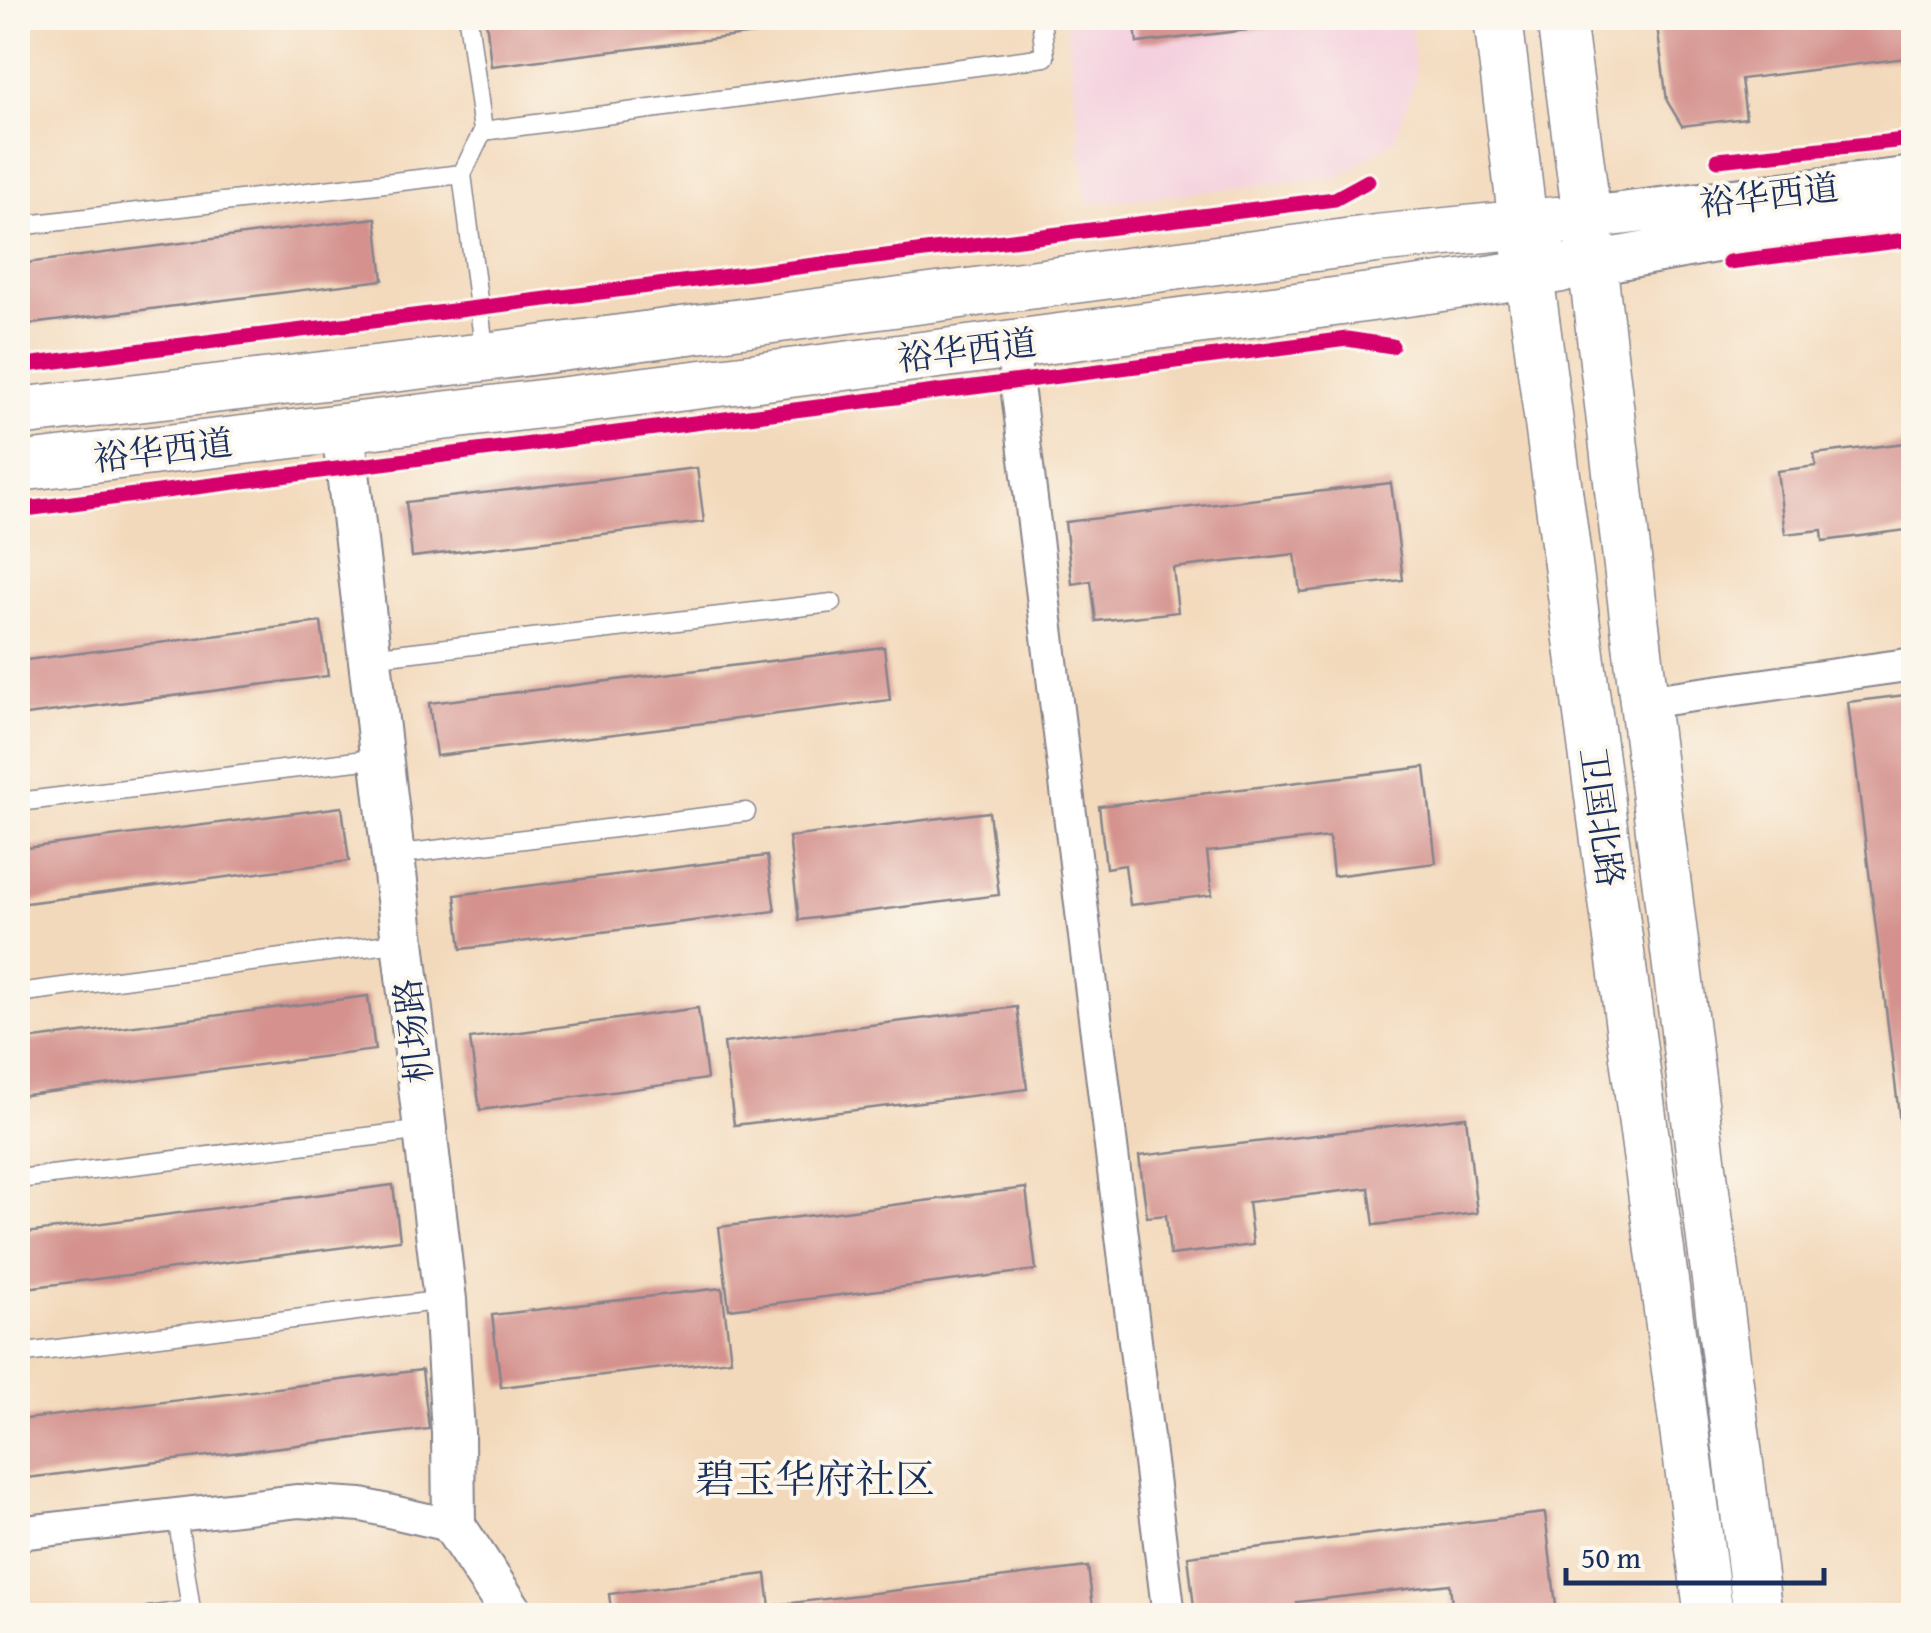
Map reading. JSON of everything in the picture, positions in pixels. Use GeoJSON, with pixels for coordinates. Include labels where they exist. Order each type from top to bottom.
{"type":"FeatureCollection","features":[{"type":"Feature","properties":{"kind":"main road","name":"卫国北路"},"geometry":{"type":"LineString","coordinates":[[1498,18],[1708,1616]]}},
{"type":"Feature","properties":{"kind":"main road","name":"卫国北路"},"geometry":{"type":"LineString","coordinates":[[1562,18],[1758,1616]]}},
{"type":"Feature","properties":{"kind":"main road","name":"裕华西道"},"geometry":{"type":"LineString","coordinates":[[18,412],[485,357],[1376,239],[1524,224],[1589,240]]}},
{"type":"Feature","properties":{"kind":"main road","name":"裕华西道"},"geometry":{"type":"LineString","coordinates":[[19,453],[343,430],[1012,345],[1530,274],[1589,240]]}},
{"type":"Feature","properties":{"kind":"street","name":"裕华西道"},"geometry":{"type":"LineString","coordinates":[[1589,240],[1914,178]]}},
{"type":"Feature","properties":{"kind":"street","name":"裕华西道"},"geometry":{"type":"LineString","coordinates":[[1589,240],[1726,239],[1914,212]]}},
{"type":"Feature","properties":{"kind":"street"},"geometry":{"type":"LineString","coordinates":[[1012,345],[1169,1616]]}},
{"type":"Feature","properties":{"kind":"street","name":"机场路"},"geometry":{"type":"LineString","coordinates":[[343,430],[445,1300],[454,1526]]}},
{"type":"Feature","properties":{"kind":"street"},"geometry":{"type":"LineString","coordinates":[[1644,702],[1914,664]]}},
{"type":"Feature","properties":{"kind":"street"},"geometry":{"type":"LineString","coordinates":[[18,1533],[298,1501],[362,1505],[454,1526],[514,1616]]}},
{"type":"Feature","properties":{"kind":"lane"},"geometry":{"type":"LineString","coordinates":[[468,18],[483,131],[462,174],[485,357]]}},
{"type":"Feature","properties":{"kind":"lane"},"geometry":{"type":"LineString","coordinates":[[483,131],[1046,56],[1041,18]]}},
{"type":"Feature","properties":{"kind":"lane"},"geometry":{"type":"LineString","coordinates":[[18,226],[462,174]]}},
{"type":"Feature","properties":{"kind":"lane"},"geometry":{"type":"LineString","coordinates":[[370,657],[832,603]]}},
{"type":"Feature","properties":{"kind":"lane"},"geometry":{"type":"LineString","coordinates":[[18,802],[382,758]]}},
{"type":"Feature","properties":{"kind":"lane"},"geometry":{"type":"LineString","coordinates":[[393,856],[746,812]]}},
{"type":"Feature","properties":{"kind":"lane"},"geometry":{"type":"LineString","coordinates":[[18,993],[403,942]]}},
{"type":"Feature","properties":{"kind":"lane"},"geometry":{"type":"LineString","coordinates":[[18,1179],[425,1130]]}},
{"type":"Feature","properties":{"kind":"lane"},"geometry":{"type":"LineString","coordinates":[[18,1354],[445,1300]]}},
{"type":"Feature","properties":{"kind":"lane"},"geometry":{"type":"LineString","coordinates":[[149,1616],[191,1610],[177,1515]]}},
{"type":"Feature","properties":{"kind":"shaded area"},"geometry":{"type":"Polygon","coordinates":[[[1066,18],[1410,18],[1416,76],[1395,139],[1342,176],[1087,204],[1066,18]]]}},
{"type":"Feature","properties":{"kind":"building"},"geometry":{"type":"Polygon","coordinates":[[[486,18],[870,18],[870,20],[491,66],[486,18]]]}},
{"type":"Feature","properties":{"kind":"building"},"geometry":{"type":"Polygon","coordinates":[[[1134,18],[1332,18],[1332,20],[1137,43],[1134,18]]]}},
{"type":"Feature","properties":{"kind":"building"},"geometry":{"type":"Polygon","coordinates":[[[1656,18],[1914,18],[1914,57],[1741,79],[1746,118],[1682,126],[1667,101],[1656,18]]]}},
{"type":"Feature","properties":{"kind":"building"},"geometry":{"type":"Polygon","coordinates":[[[376,218],[383,280],[22,325],[18,264],[376,218]]]}},
{"type":"Feature","properties":{"kind":"building"},"geometry":{"type":"Polygon","coordinates":[[[1914,442],[1914,529],[1823,541],[1822,530],[1785,534],[1777,471],[1816,466],[1814,454],[1914,442]]]}},
{"type":"Feature","properties":{"kind":"building"},"geometry":{"type":"Polygon","coordinates":[[[697,468],[704,522],[412,557],[406,502],[697,468]]]}},
{"type":"Feature","properties":{"kind":"building"},"geometry":{"type":"Polygon","coordinates":[[[1391,483],[1403,580],[1300,592],[1295,554],[1173,568],[1178,612],[1096,621],[1091,581],[1072,584],[1065,522],[1391,483]]]}},
{"type":"Feature","properties":{"kind":"building"},"geometry":{"type":"Polygon","coordinates":[[[321,622],[328,676],[18,716],[18,661],[321,622]]]}},
{"type":"Feature","properties":{"kind":"building"},"geometry":{"type":"Polygon","coordinates":[[[884,647],[890,700],[436,756],[429,703],[884,647]]]}},
{"type":"Feature","properties":{"kind":"building"},"geometry":{"type":"Polygon","coordinates":[[[1914,694],[1914,1212],[1911,1212],[1848,702],[1914,694]]]}},
{"type":"Feature","properties":{"kind":"building"},"geometry":{"type":"Polygon","coordinates":[[[1425,767],[1436,863],[1333,876],[1329,837],[1207,852],[1212,895],[1130,905],[1125,865],[1106,868],[1099,806],[1425,767]]]}},
{"type":"Feature","properties":{"kind":"building"},"geometry":{"type":"Polygon","coordinates":[[[342,807],[349,861],[18,904],[18,849],[342,807]]]}},
{"type":"Feature","properties":{"kind":"building"},"geometry":{"type":"Polygon","coordinates":[[[989,812],[999,895],[799,920],[789,837],[989,812]]]}},
{"type":"Feature","properties":{"kind":"building"},"geometry":{"type":"Polygon","coordinates":[[[767,856],[775,911],[461,949],[455,895],[767,856]]]}},
{"type":"Feature","properties":{"kind":"building"},"geometry":{"type":"Polygon","coordinates":[[[368,996],[375,1050],[18,1096],[18,1041],[368,996]]]}},
{"type":"Feature","properties":{"kind":"building"},"geometry":{"type":"Polygon","coordinates":[[[1017,1007],[1027,1089],[734,1125],[724,1043],[1017,1007]]]}},
{"type":"Feature","properties":{"kind":"building"},"geometry":{"type":"Polygon","coordinates":[[[698,1008],[707,1079],[480,1110],[470,1039],[698,1008]]]}},
{"type":"Feature","properties":{"kind":"building"},"geometry":{"type":"Polygon","coordinates":[[[1466,1117],[1477,1213],[1374,1225],[1369,1188],[1248,1202],[1253,1245],[1170,1255],[1166,1215],[1147,1217],[1139,1156],[1466,1117]]]}},
{"type":"Feature","properties":{"kind":"building"},"geometry":{"type":"Polygon","coordinates":[[[393,1185],[400,1240],[18,1289],[18,1234],[393,1185]]]}},
{"type":"Feature","properties":{"kind":"building"},"geometry":{"type":"Polygon","coordinates":[[[1026,1188],[1036,1270],[729,1309],[719,1227],[1026,1188]]]}},
{"type":"Feature","properties":{"kind":"building"},"geometry":{"type":"Polygon","coordinates":[[[722,1288],[731,1360],[501,1387],[492,1315],[722,1288]]]}},
{"type":"Feature","properties":{"kind":"building"},"geometry":{"type":"Polygon","coordinates":[[[422,1370],[429,1429],[18,1479],[18,1420],[422,1370]]]}},
{"type":"Feature","properties":{"kind":"building"},"geometry":{"type":"Polygon","coordinates":[[[1545,1513],[1557,1614],[1453,1616],[1450,1584],[1297,1602],[1298,1616],[1195,1616],[1188,1556],[1545,1513]]]}},
{"type":"Feature","properties":{"kind":"building"},"geometry":{"type":"Polygon","coordinates":[[[1088,1567],[1094,1616],[776,1616],[775,1605],[1088,1567]]]}},
{"type":"Feature","properties":{"kind":"building"},"geometry":{"type":"Polygon","coordinates":[[[766,1574],[771,1616],[612,1616],[609,1594],[766,1574]]]}},
{"type":"Feature","properties":{"kind":"cycle path"},"geometry":{"type":"LineString","coordinates":[[1718,160],[1914,139]]}},
{"type":"Feature","properties":{"kind":"cycle path"},"geometry":{"type":"LineString","coordinates":[[18,366],[1335,199],[1368,181]]}},
{"type":"Feature","properties":{"kind":"cycle path"},"geometry":{"type":"LineString","coordinates":[[1729,262],[1914,239]]}},
{"type":"Feature","properties":{"kind":"cycle path"},"geometry":{"type":"LineString","coordinates":[[18,510],[1347,339],[1392,346]]}},
{"type":"Feature","properties":{"kind":"district","name":"碧玉华府社区"},"geometry":{"type":"Point","coordinates":[815,1478]}}]}
